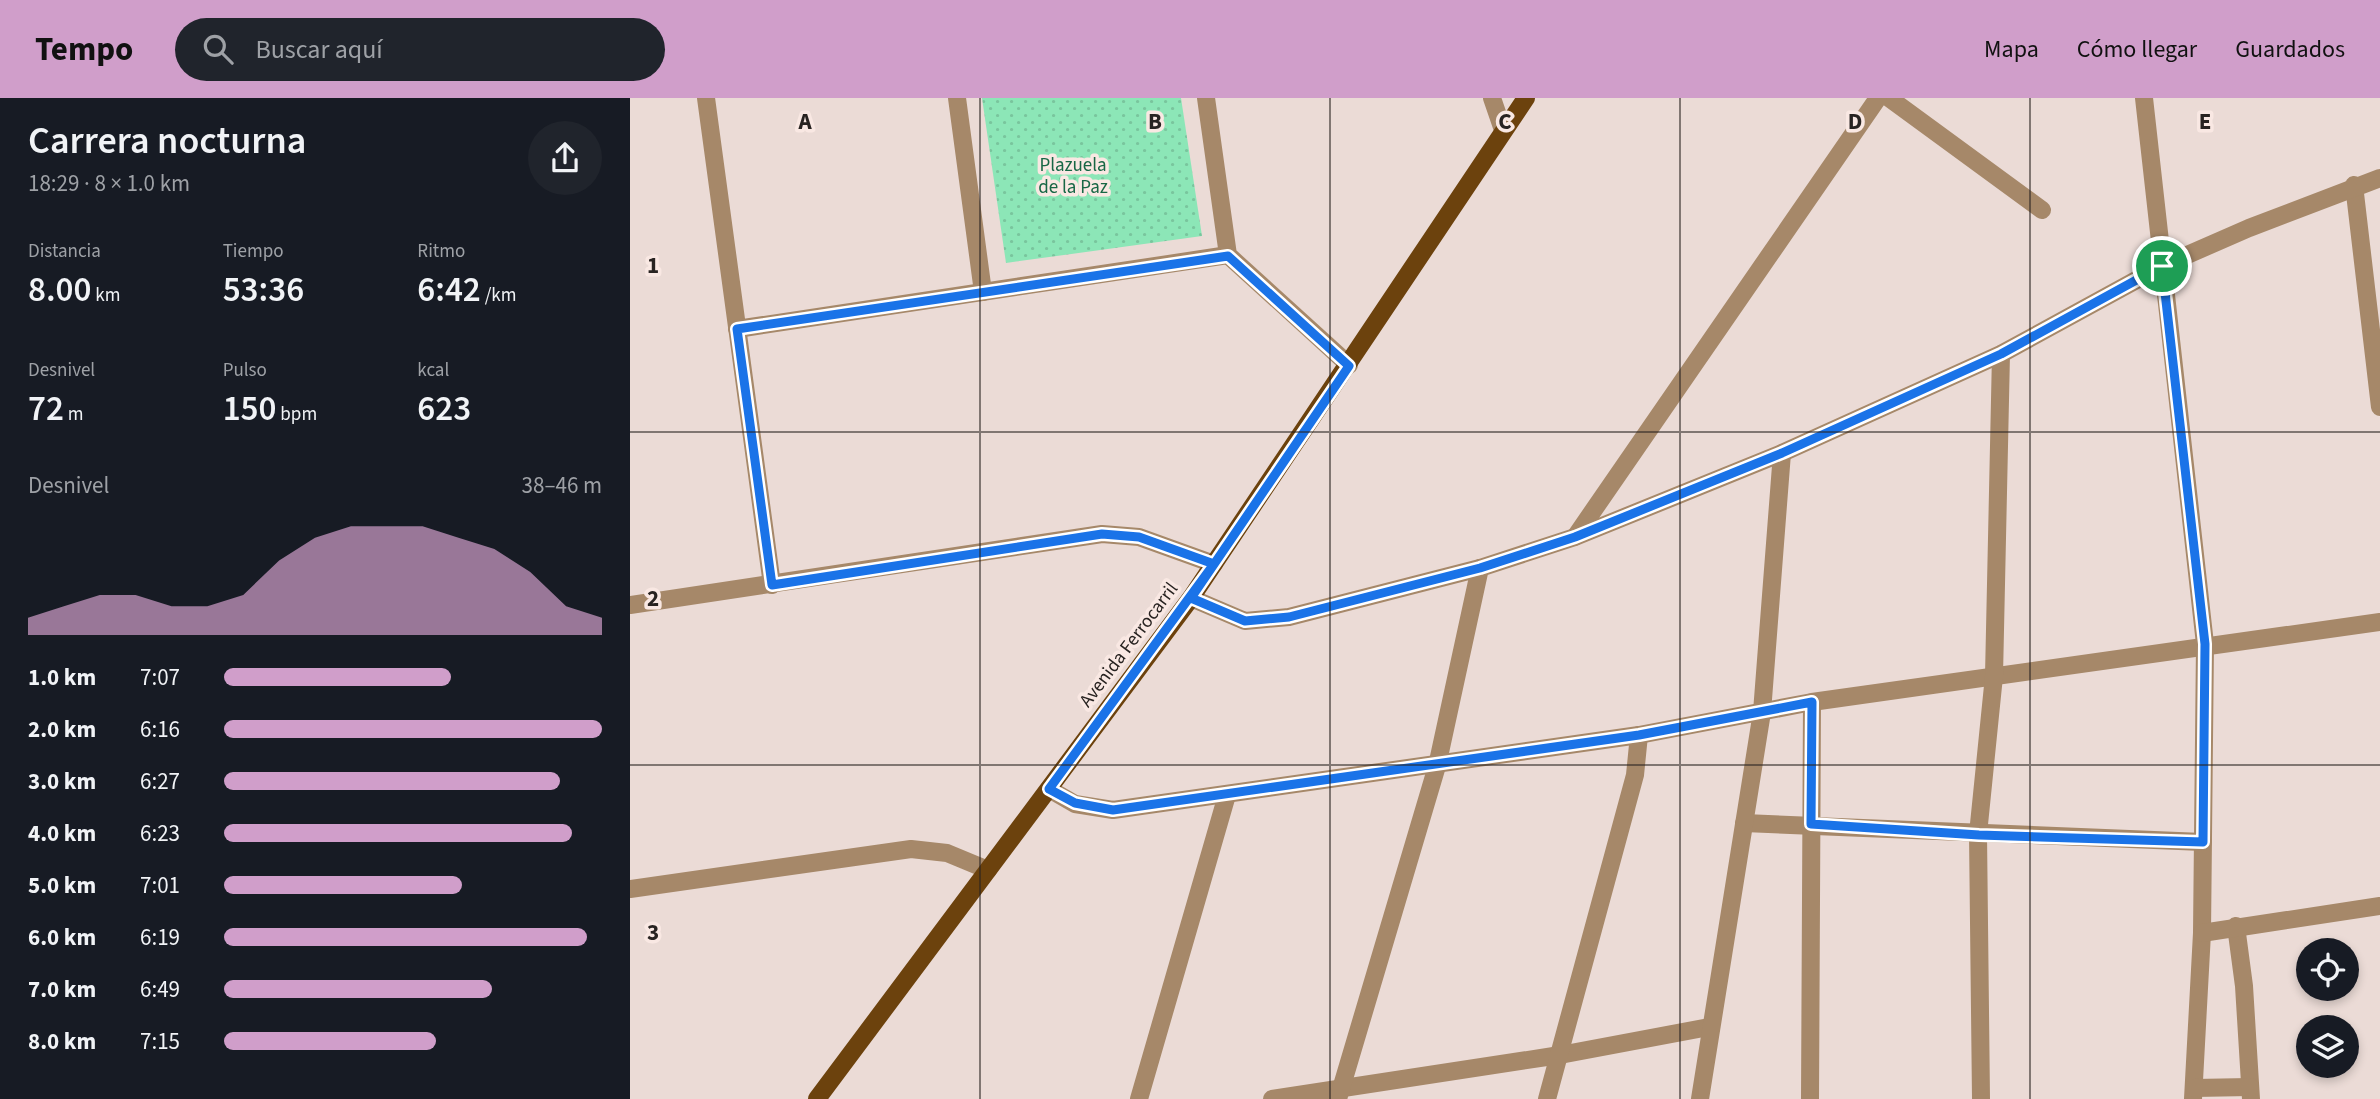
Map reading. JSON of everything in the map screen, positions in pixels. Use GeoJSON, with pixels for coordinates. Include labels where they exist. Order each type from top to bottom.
{"type":"FeatureCollection","features":[{"type":"Feature","properties":{"kind":"main road","name":"Avenida Ferrocarril"},"geometry":{"type":"LineString","coordinates":[[817,1099],[1191,598],[1349,366],[1526,98]]}},
{"type":"Feature","properties":{"kind":"street"},"geometry":{"type":"LineString","coordinates":[[706,98],[772,585]]}},
{"type":"Feature","properties":{"kind":"street"},"geometry":{"type":"LineString","coordinates":[[957,98],[983,292]]}},
{"type":"Feature","properties":{"kind":"street"},"geometry":{"type":"LineString","coordinates":[[1206,98],[1228,256],[1349,366]]}},
{"type":"Feature","properties":{"kind":"street"},"geometry":{"type":"LineString","coordinates":[[1492,98],[1503,131]]}},
{"type":"Feature","properties":{"kind":"street"},"geometry":{"type":"LineString","coordinates":[[1575,537],[1878,98]]}},
{"type":"Feature","properties":{"kind":"street"},"geometry":{"type":"LineString","coordinates":[[1889,98],[2042,210]]}},
{"type":"Feature","properties":{"kind":"street"},"geometry":{"type":"LineString","coordinates":[[2144,98],[2205,644],[2202,933],[2194,1094],[2251,1093],[2244,986],[2236,926]]}},
{"type":"Feature","properties":{"kind":"street"},"geometry":{"type":"LineString","coordinates":[[1191,598],[1245,621],[1289,617],[1480,568],[1575,537],[1782,453],[2001,354],[2162,266],[2354,186],[2380,178]]}},
{"type":"Feature","properties":{"kind":"street"},"geometry":{"type":"LineString","coordinates":[[2354,186],[2380,407]]}},
{"type":"Feature","properties":{"kind":"street"},"geometry":{"type":"LineString","coordinates":[[737,329],[1228,256]]}},
{"type":"Feature","properties":{"kind":"street"},"geometry":{"type":"LineString","coordinates":[[1981,1099],[1979,835],[1994,676],[2001,354]]}},
{"type":"Feature","properties":{"kind":"street"},"geometry":{"type":"LineString","coordinates":[[1700,1099],[1709,1027],[1762,712],[1782,453]]}},
{"type":"Feature","properties":{"kind":"street"},"geometry":{"type":"LineString","coordinates":[[630,605],[1102,534],[1139,537],[1214,564]]}},
{"type":"Feature","properties":{"kind":"street"},"geometry":{"type":"LineString","coordinates":[[1339,1094],[1437,766],[1480,568]]}},
{"type":"Feature","properties":{"kind":"street"},"geometry":{"type":"LineString","coordinates":[[1049,789],[1075,803],[1113,810],[1437,766],[1639,735],[1812,702],[2205,644],[2380,622]]}},
{"type":"Feature","properties":{"kind":"street"},"geometry":{"type":"LineString","coordinates":[[1810,1099],[1812,702]]}},
{"type":"Feature","properties":{"kind":"street"},"geometry":{"type":"LineString","coordinates":[[1548,1099],[1635,775],[1639,735]]}},
{"type":"Feature","properties":{"kind":"street"},"geometry":{"type":"LineString","coordinates":[[1139,1099],[1227,795]]}},
{"type":"Feature","properties":{"kind":"street"},"geometry":{"type":"LineString","coordinates":[[1744,823],[1811,824],[1979,835],[2203,842]]}},
{"type":"Feature","properties":{"kind":"street"},"geometry":{"type":"LineString","coordinates":[[630,889],[911,849],[947,853],[988,870]]}},
{"type":"Feature","properties":{"kind":"street"},"geometry":{"type":"LineString","coordinates":[[2202,933],[2380,906]]}},
{"type":"Feature","properties":{"kind":"street"},"geometry":{"type":"LineString","coordinates":[[1272,1099],[1339,1094],[1709,1027]]}},
{"type":"Feature","properties":{"kind":"green space","name":"Plazuela de la Paz"},"geometry":{"type":"Polygon","coordinates":[[[982,98],[1181,98],[1202,236],[1006,263],[982,98]]]}},
{"type":"Feature","properties":{"kind":"route"},"geometry":{"type":"LineString","coordinates":[[1228,256],[1349,366],[1191,598],[1245,621],[1289,617],[1385,593],[1480,568],[1575,537],[1782,453],[2001,354],[2162,266],[2205,644],[2203,842],[1979,835],[1811,824],[1812,702],[1639,735],[1227,795],[1113,810],[1093,809],[1075,803],[1049,789],[1214,564],[1139,537],[1102,534],[772,585],[737,329],[1228,256]]}}]}
